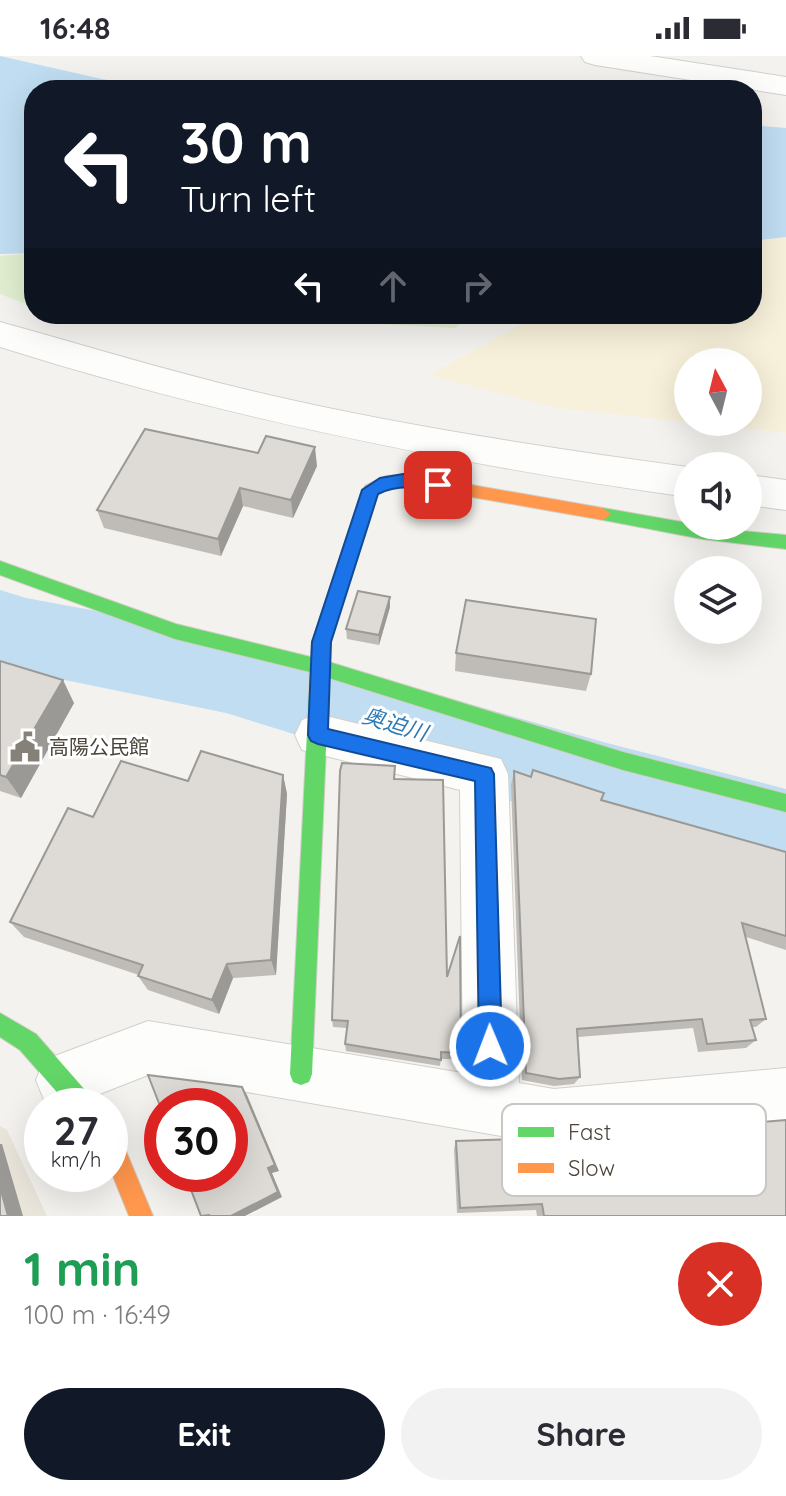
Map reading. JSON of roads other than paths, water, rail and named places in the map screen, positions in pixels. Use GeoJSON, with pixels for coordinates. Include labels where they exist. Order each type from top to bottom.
{"type":"FeatureCollection","features":[{"type":"Feature","properties":{"kind":"street"},"geometry":{"type":"LineString","coordinates":[[595,56],[748,80]]}},
{"type":"Feature","properties":{"kind":"street"},"geometry":{"type":"LineString","coordinates":[[762,82],[786,86]]}},
{"type":"Feature","properties":{"kind":"street"},"geometry":{"type":"LineString","coordinates":[[0,334],[67,356],[330,423],[542,463],[674,480]]}},
{"type":"Feature","properties":{"kind":"street"},"geometry":{"type":"LineString","coordinates":[[0,362],[24,364],[67,356]]}},
{"type":"Feature","properties":{"kind":"street"},"geometry":{"type":"LineString","coordinates":[[301,1074],[321,642],[371,490],[386,482],[409,480],[702,532],[786,542]]}},
{"type":"Feature","properties":{"kind":"street"},"geometry":{"type":"LineString","coordinates":[[762,492],[786,495]]}},
{"type":"Feature","properties":{"kind":"street"},"geometry":{"type":"LineString","coordinates":[[0,568],[175,631],[319,676],[786,803]]}},
{"type":"Feature","properties":{"kind":"street"},"geometry":{"type":"LineString","coordinates":[[318,725],[484,774],[492,1107]]}},
{"type":"Feature","properties":{"kind":"street"},"geometry":{"type":"LineString","coordinates":[[0,1024],[28,1042],[69,1088]]}},
{"type":"Feature","properties":{"kind":"street"},"geometry":{"type":"LineString","coordinates":[[82,1088],[148,1048],[502,1109]]}},
{"type":"Feature","properties":{"kind":"street"},"geometry":{"type":"LineString","coordinates":[[698,1104],[786,1096]]}},
{"type":"Feature","properties":{"kind":"street"},"geometry":{"type":"LineString","coordinates":[[128,1184],[141,1216]]}},
{"type":"Feature","properties":{"kind":"water"},"geometry":{"type":"Polygon","coordinates":[[[0,56],[108,80],[24,80],[24,253],[0,254],[0,56]]]}},
{"type":"Feature","properties":{"kind":"water"},"geometry":{"type":"Polygon","coordinates":[[[762,126],[786,128],[786,237],[762,240],[762,126]]]}},
{"type":"Feature","properties":{"kind":"waterway","name":"奥迫川"},"geometry":{"type":"LineString","coordinates":[[0,626],[26,635],[226,674],[607,787],[786,835]]}},
{"type":"Feature","properties":{"kind":"place","name":"高陽公民館"},"geometry":{"type":"Point","coordinates":[25,747]}}]}
